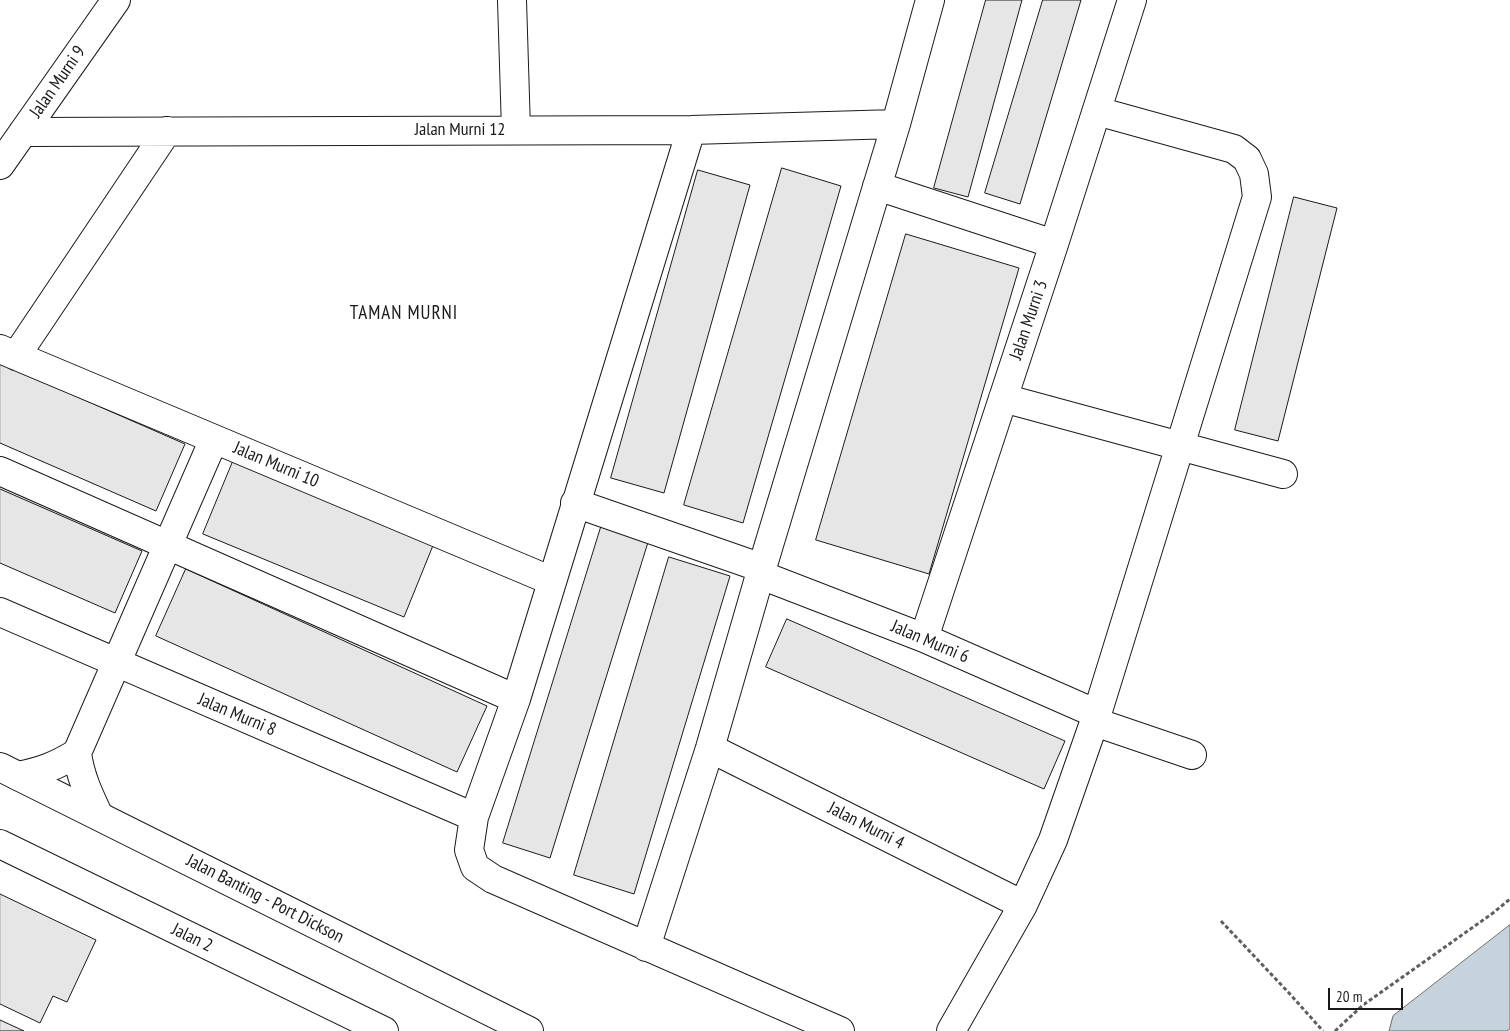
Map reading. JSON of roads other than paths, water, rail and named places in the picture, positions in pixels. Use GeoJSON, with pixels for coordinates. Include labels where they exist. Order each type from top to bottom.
{"type":"FeatureCollection","features":[{"type":"Feature","properties":{"kind":"street","name":"Jalan Murni 9"},"geometry":{"type":"LineString","coordinates":[[8,147],[116,0]]}},
{"type":"Feature","properties":{"kind":"street"},"geometry":{"type":"LineString","coordinates":[[512,0],[516,130]]}},
{"type":"Feature","properties":{"kind":"street"},"geometry":{"type":"LineString","coordinates":[[646,947],[710,748],[896,124],[930,0]]}},
{"type":"Feature","properties":{"kind":"street","name":"Jalan Murni 3"},"geometry":{"type":"LineString","coordinates":[[924,638],[1132,0]]}},
{"type":"Feature","properties":{"kind":"street"},"geometry":{"type":"LineString","coordinates":[[951,1031],[1023,905],[1053,840],[1096,718],[1256,197],[1254,174],[1247,159],[1234,149],[1097,111]]}},
{"type":"Feature","properties":{"kind":"street","name":"Jalan Murni 12"},"geometry":{"type":"LineString","coordinates":[[8,147],[167,131],[691,130],[896,124]]}},
{"type":"Feature","properties":{"kind":"street"},"geometry":{"type":"LineString","coordinates":[[691,130],[516,699],[474,817],[469,850],[475,867],[493,879],[840,1031]]}},
{"type":"Feature","properties":{"kind":"street"},"geometry":{"type":"LineString","coordinates":[[8,352],[167,131]]}},
{"type":"Feature","properties":{"kind":"street"},"geometry":{"type":"LineString","coordinates":[[877,186],[1054,244]]}},
{"type":"Feature","properties":{"kind":"street","name":"Jalan Murni 10"},"geometry":{"type":"LineString","coordinates":[[8,352],[552,581]]}},
{"type":"Feature","properties":{"kind":"street"},"geometry":{"type":"LineString","coordinates":[[1003,398],[1283,474]]}},
{"type":"Feature","properties":{"kind":"street"},"geometry":{"type":"LineString","coordinates":[[100,816],[86,790],[79,769],[77,752],[214,439]]}},
{"type":"Feature","properties":{"kind":"street"},"geometry":{"type":"LineString","coordinates":[[0,471],[516,699]]}},
{"type":"Feature","properties":{"kind":"street","name":"Jalan Murni 6"},"geometry":{"type":"LineString","coordinates":[[576,503],[762,572],[924,638],[1096,718],[1192,755]]}},
{"type":"Feature","properties":{"kind":"street","name":"Jalan Murni 8"},"geometry":{"type":"LineString","coordinates":[[0,612],[474,817]]}},
{"type":"Feature","properties":{"kind":"street","name":"Jalan Murni 4"},"geometry":{"type":"LineString","coordinates":[[710,748],[1023,905]]}},
{"type":"Feature","properties":{"kind":"street"},"geometry":{"type":"LineString","coordinates":[[9,772],[48,769],[60,764],[77,752]]}},
{"type":"Feature","properties":{"kind":"street","name":"Jalan Banting - Port Dickson"},"geometry":{"type":"LineString","coordinates":[[9,772],[529,1031]]}},
{"type":"Feature","properties":{"kind":"street","name":"Jalan 2"},"geometry":{"type":"LineString","coordinates":[[0,844],[384,1031]]}},
{"type":"Feature","properties":{"kind":"district","name":"TAMAN MURNI"},"geometry":{"type":"Point","coordinates":[404,314]}}]}
